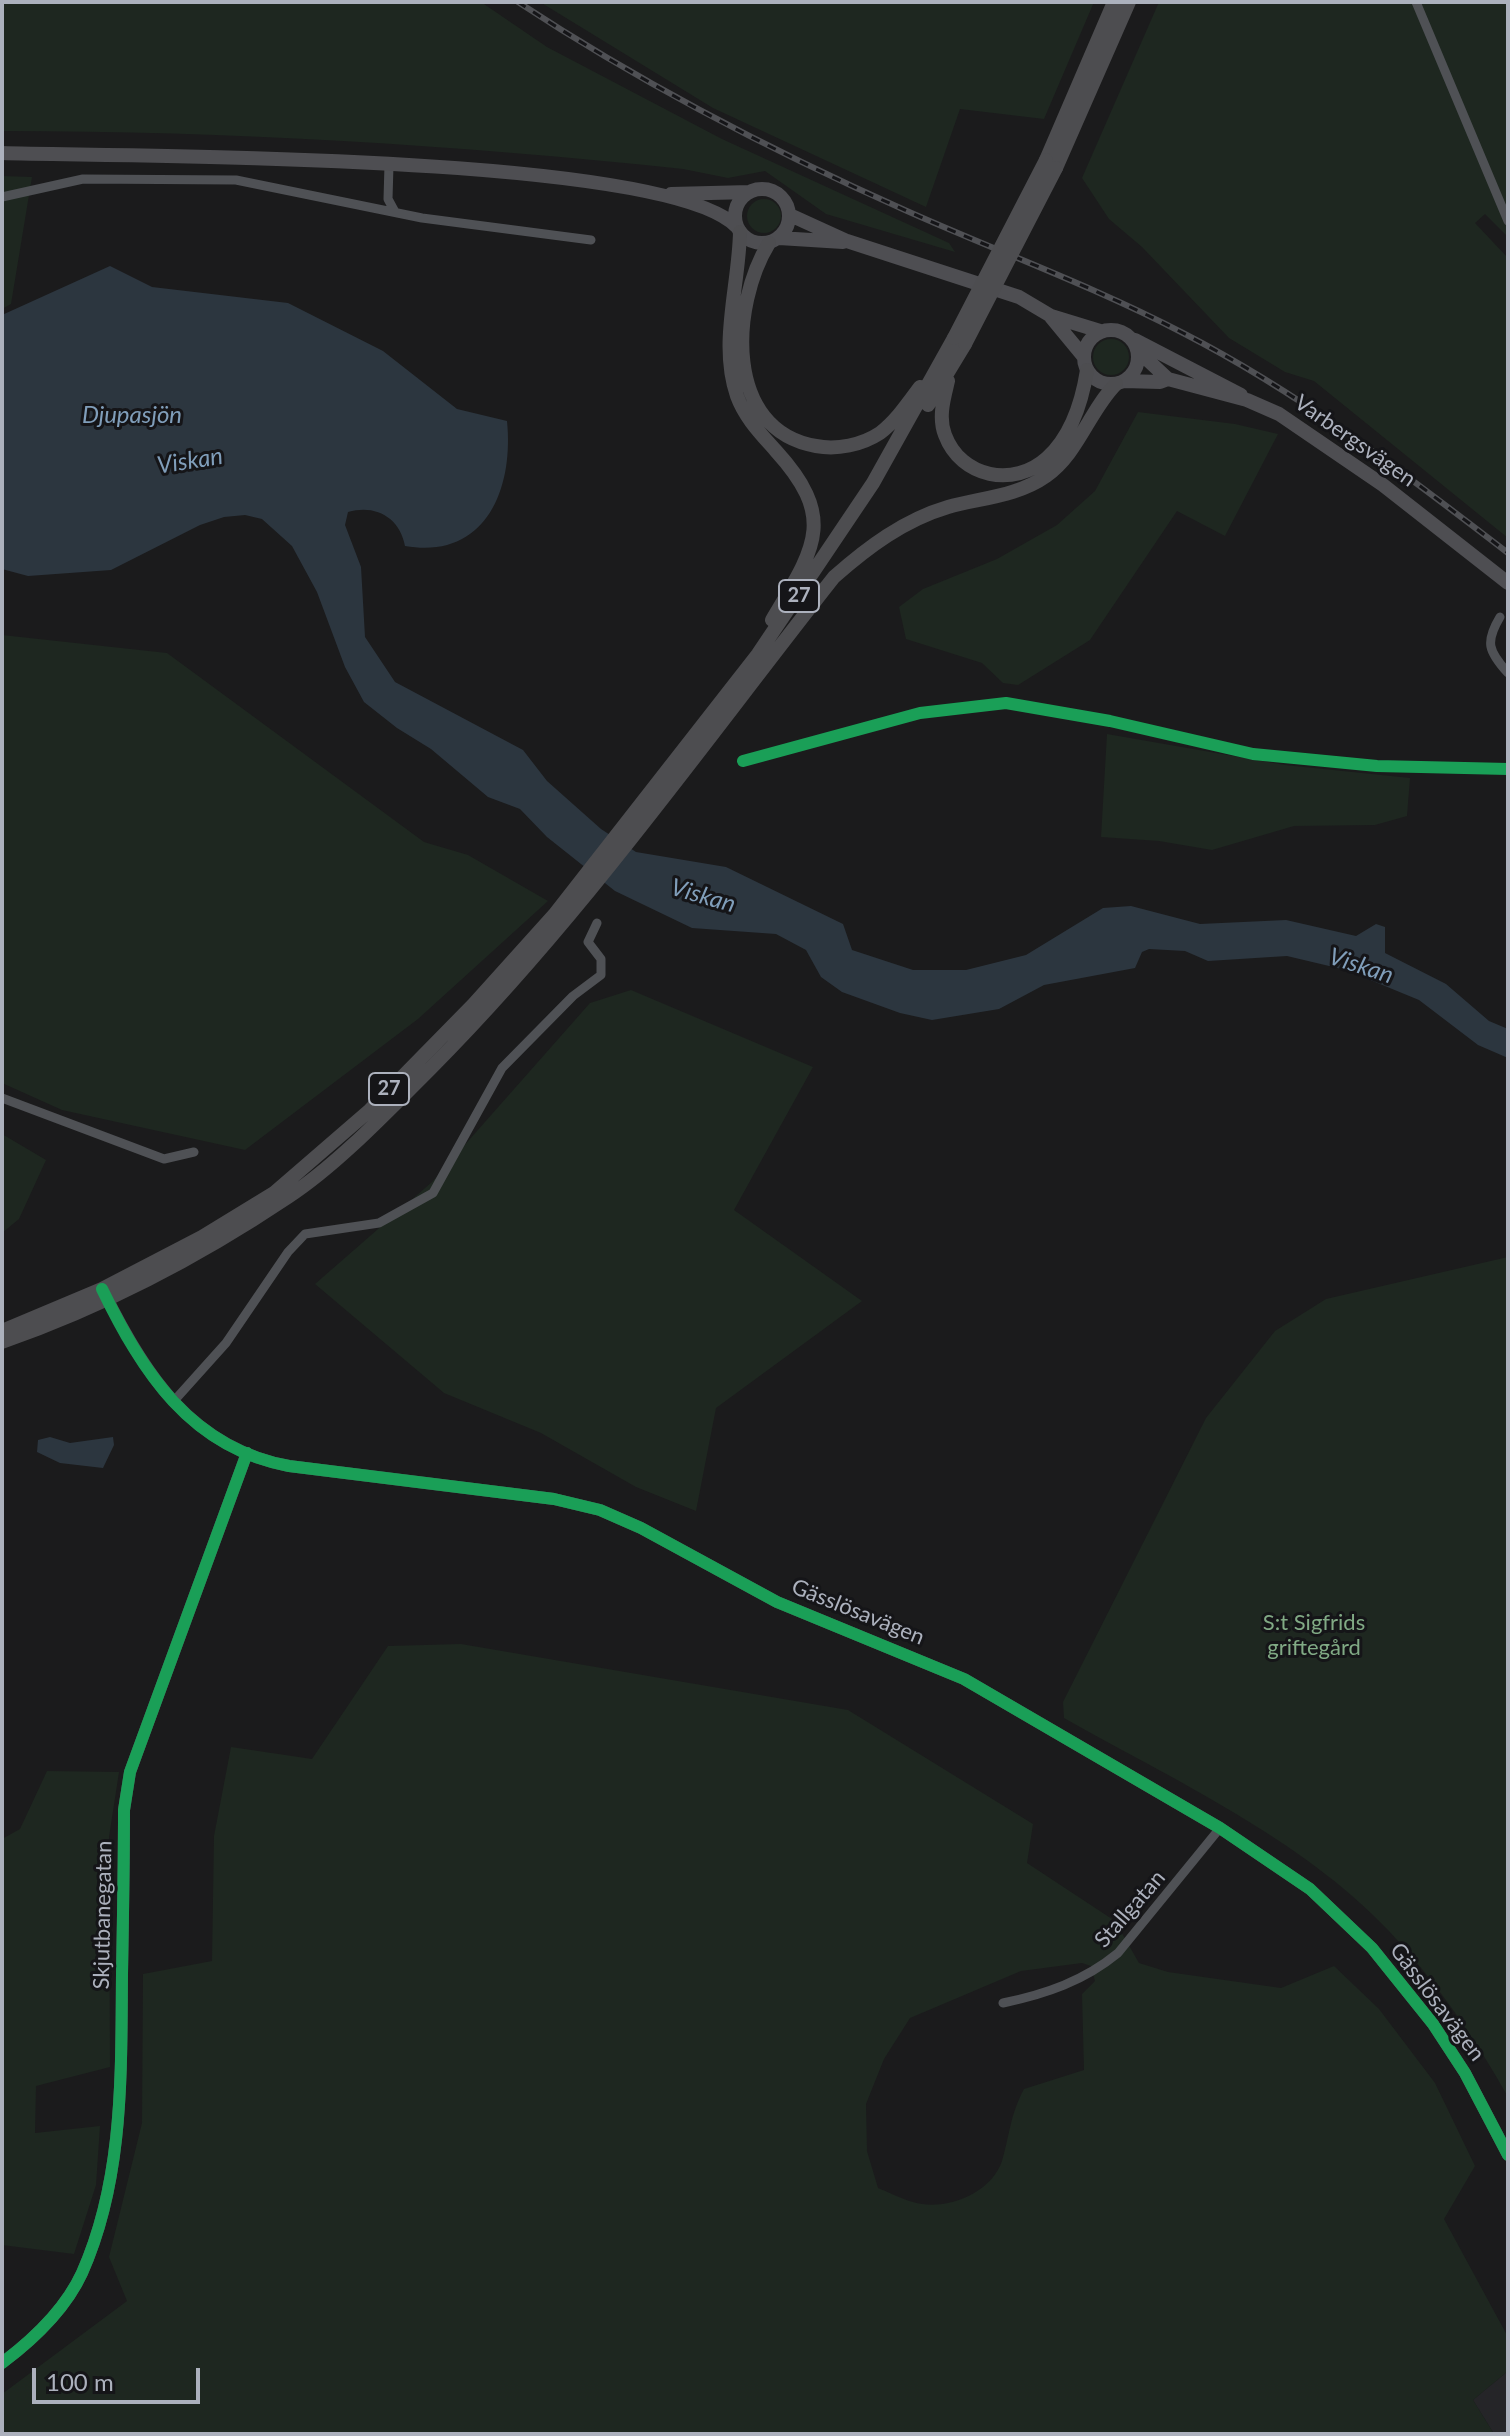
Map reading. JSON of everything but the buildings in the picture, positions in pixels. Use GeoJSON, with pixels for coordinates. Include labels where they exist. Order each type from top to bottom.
{"type":"FeatureCollection","features":[{"type":"Feature","properties":{"kind":"main road","name":"27"},"geometry":{"type":"LineString","coordinates":[[1051,164],[1114,2]]}},
{"type":"Feature","properties":{"kind":"main road","name":"27"},"geometry":{"type":"LineString","coordinates":[[764,657],[955,345],[1051,164],[1129,2]]}},
{"type":"Feature","properties":{"kind":"main road"},"geometry":{"type":"LineString","coordinates":[[2,153],[389,165],[547,176],[667,194],[713,209],[755,243],[774,240],[847,241]]}},
{"type":"Feature","properties":{"kind":"main road"},"geometry":{"type":"LineString","coordinates":[[667,194],[766,189],[780,195],[790,215],[847,241],[1019,297],[1051,316],[1100,331],[1117,330],[1164,374],[1160,382],[1097,380],[1051,316]]}},
{"type":"Feature","properties":{"kind":"main road"},"geometry":{"type":"LineString","coordinates":[[751,192],[739,203],[730,340],[733,383],[746,417],[810,495],[814,520],[807,556],[766,631],[764,657]]}},
{"type":"Feature","properties":{"kind":"main road"},"geometry":{"type":"LineString","coordinates":[[790,215],[774,240],[749,294],[743,356],[756,407],[778,430],[819,447],[834,448],[867,440],[900,413],[955,345]]}},
{"type":"Feature","properties":{"kind":"main road"},"geometry":{"type":"LineString","coordinates":[[950,373],[942,405],[944,435],[961,462],[987,475],[1003,476],[1032,469],[1058,446],[1079,407],[1087,344],[1100,331]]}},
{"type":"Feature","properties":{"kind":"main road"},"geometry":{"type":"LineString","coordinates":[[764,657],[834,577],[885,537],[925,515],[1025,488],[1047,475],[1075,444],[1102,397],[1136,368],[1135,344]]}},
{"type":"Feature","properties":{"kind":"main road"},"geometry":{"type":"LineString","coordinates":[[1135,344],[1217,379],[1247,400]]}},
{"type":"Feature","properties":{"kind":"main road","name":"27"},"geometry":{"type":"LineString","coordinates":[[2,1342],[105,1294],[274,1193],[370,1110],[560,919],[764,657],[950,373],[955,345]]}},
{"type":"Feature","properties":{"kind":"main road","name":"Varbergsvägen"},"geometry":{"type":"LineString","coordinates":[[1164,374],[1265,407],[1312,435],[1508,583]]}},
{"type":"Feature","properties":{"kind":"main road","name":"27"},"geometry":{"type":"LineString","coordinates":[[2,1331],[105,1294]]}},
{"type":"Feature","properties":{"kind":"street"},"geometry":{"type":"LineString","coordinates":[[1416,2],[1508,221]]}},
{"type":"Feature","properties":{"kind":"street"},"geometry":{"type":"LineString","coordinates":[[389,165],[388,199],[395,212]]}},
{"type":"Feature","properties":{"kind":"street"},"geometry":{"type":"LineString","coordinates":[[2,197],[83,179],[236,180],[395,212],[591,240]]}},
{"type":"Feature","properties":{"kind":"street"},"geometry":{"type":"LineString","coordinates":[[1500,617],[1488,636],[1489,650],[1508,673]]}},
{"type":"Feature","properties":{"kind":"street"},"geometry":{"type":"LineString","coordinates":[[743,761],[920,713],[1006,703],[1084,715],[1253,754],[1377,766],[1508,769]]}},
{"type":"Feature","properties":{"kind":"street"},"geometry":{"type":"LineString","coordinates":[[173,1402],[226,1343],[288,1252],[305,1234],[379,1223],[433,1193],[502,1068],[573,996],[601,975],[601,959],[588,942],[597,923]]}},
{"type":"Feature","properties":{"kind":"street"},"geometry":{"type":"LineString","coordinates":[[2,1098],[164,1159],[194,1152]]}},
{"type":"Feature","properties":{"kind":"street","name":"Gässlösavägen"},"geometry":{"type":"LineString","coordinates":[[105,1294],[148,1374],[173,1402],[223,1442],[289,1466],[554,1499],[600,1510],[777,1602],[964,1679],[1220,1828],[1310,1889],[1398,1977],[1454,2052],[1508,2155]]}},
{"type":"Feature","properties":{"kind":"street","name":"Skjutbanegatan"},"geometry":{"type":"LineString","coordinates":[[2,2363],[30,2343],[59,2310],[82,2274],[100,2215],[116,2151],[121,2094],[124,1810],[130,1772],[247,1453]]}},
{"type":"Feature","properties":{"kind":"street","name":"Stallgatan"},"geometry":{"type":"LineString","coordinates":[[1003,2003],[1054,1990],[1099,1969],[1118,1953],[1220,1828]]}},
{"type":"Feature","properties":{"kind":"shaded area"},"geometry":{"type":"Polygon","coordinates":[[[1508,2371],[1508,2434],[1494,2434],[1473,2400],[1508,2371]]]}},
{"type":"Feature","properties":{"kind":"green space"},"geometry":{"type":"Polygon","coordinates":[[[2,2],[481,2],[547,47],[722,139],[949,243],[955,252],[826,214],[765,171],[728,178],[683,169],[428,146],[173,134],[2,131],[2,2]]]}},
{"type":"Feature","properties":{"kind":"green space"},"geometry":{"type":"Polygon","coordinates":[[[540,2],[1094,2],[1044,119],[960,109],[926,207],[713,108],[540,2]]]}},
{"type":"Feature","properties":{"kind":"green space"},"geometry":{"type":"Polygon","coordinates":[[[1159,2],[1508,2],[1508,237],[1485,214],[1475,223],[1508,258],[1508,538],[1314,381],[1285,372],[1229,338],[1142,247],[1109,219],[1082,178],[1159,2]]]}},
{"type":"Feature","properties":{"kind":"green space"},"geometry":{"type":"Polygon","coordinates":[[[2,176],[32,177],[11,304],[2,309],[2,176]]]}},
{"type":"Feature","properties":{"kind":"green space"},"geometry":{"type":"Polygon","coordinates":[[[764,199],[776,204],[781,216],[776,228],[764,233],[752,228],[747,216],[752,204],[764,199]]]}},
{"type":"Feature","properties":{"kind":"green space"},"geometry":{"type":"Polygon","coordinates":[[[1111,339],[1123,345],[1129,357],[1123,369],[1111,375],[1099,369],[1093,357],[1099,345],[1111,339]]]}},
{"type":"Feature","properties":{"kind":"green space"},"geometry":{"type":"Polygon","coordinates":[[[1138,412],[1235,424],[1278,434],[1225,536],[1177,511],[1090,640],[1018,685],[1003,683],[982,663],[906,639],[899,607],[923,589],[997,559],[1057,525],[1095,491],[1138,412]]]}},
{"type":"Feature","properties":{"kind":"green space"},"geometry":{"type":"Polygon","coordinates":[[[2,635],[167,653],[424,842],[468,855],[548,901],[418,1019],[245,1150],[62,1110],[2,1083],[2,635]]]}},
{"type":"Feature","properties":{"kind":"green space"},"geometry":{"type":"Polygon","coordinates":[[[1107,734],[1285,765],[1410,778],[1407,816],[1375,825],[1294,826],[1212,850],[1159,841],[1101,837],[1107,734]]]}},
{"type":"Feature","properties":{"kind":"green space"},"geometry":{"type":"Polygon","coordinates":[[[631,990],[813,1067],[734,1210],[862,1301],[716,1408],[696,1511],[636,1487],[541,1433],[444,1393],[315,1284],[432,1182],[590,1003],[631,990]]]}},
{"type":"Feature","properties":{"kind":"green space"},"geometry":{"type":"Polygon","coordinates":[[[2,1134],[46,1160],[19,1219],[2,1233],[2,1134]]]}},
{"type":"Feature","properties":{"kind":"green space","name":"S:t Sigfrids griftegård"},"geometry":{"type":"Polygon","coordinates":[[[1508,1257],[1508,2097],[1438,1989],[1388,1930],[1354,1897],[1276,1839],[1234,1813],[1064,1718],[1063,1702],[1206,1418],[1275,1331],[1326,1299],[1508,1257]]]}},
{"type":"Feature","properties":{"kind":"green space"},"geometry":{"type":"Polygon","coordinates":[[[461,1644],[848,1710],[1033,1824],[1027,1863],[1115,1921],[1139,1963],[1168,1972],[1281,1988],[1334,1966],[1379,2009],[1435,2083],[1475,2166],[1444,2219],[1508,2337],[1508,2371],[1473,2400],[1494,2434],[2,2434],[2,2394],[127,2301],[109,2257],[142,2123],[143,1974],[212,1961],[214,1836],[231,1747],[312,1759],[388,1646],[461,1644]],[[1082,1963],[1021,1971],[910,2018],[884,2059],[866,2104],[867,2151],[878,2188],[913,2202],[938,2204],[965,2198],[988,2183],[1002,2161],[1013,2116],[1024,2089],[1084,2070],[1082,1994],[1095,1981],[1091,1966],[1082,1963]]]}},
{"type":"Feature","properties":{"kind":"green space"},"geometry":{"type":"Polygon","coordinates":[[[47,1771],[119,1772],[109,1837],[110,2067],[36,2086],[35,2133],[100,2126],[96,2185],[74,2254],[2,2245],[2,1839],[20,1829],[47,1771]]]}},
{"type":"Feature","properties":{"kind":"water","name":"Djupasjön"},"geometry":{"type":"Polygon","coordinates":[[[110,266],[152,287],[288,303],[383,351],[457,409],[507,421],[508,447],[499,495],[489,515],[474,531],[456,542],[433,547],[405,546],[398,528],[385,516],[368,510],[348,512],[345,525],[361,567],[365,637],[395,682],[523,750],[547,781],[601,829],[636,852],[726,867],[843,924],[852,950],[913,970],[966,970],[1026,955],[1103,908],[1131,906],[1200,924],[1286,920],[1356,936],[1376,924],[1385,927],[1385,953],[1446,984],[1489,1021],[1508,1029],[1508,1058],[1478,1045],[1419,1000],[1346,970],[1287,956],[1208,961],[1185,951],[1149,949],[1142,952],[1135,968],[1044,985],[999,1009],[932,1020],[900,1013],[842,992],[821,977],[806,950],[776,934],[692,928],[615,891],[547,837],[520,809],[488,797],[431,749],[397,728],[364,702],[345,667],[317,592],[292,546],[262,519],[245,515],[224,517],[200,525],[111,570],[28,576],[2,569],[2,315],[110,266]]]}},
{"type":"Feature","properties":{"kind":"water"},"geometry":{"type":"Polygon","coordinates":[[[50,1437],[70,1443],[113,1437],[114,1445],[103,1468],[60,1463],[37,1452],[38,1440],[50,1437]]]}},
{"type":"Feature","properties":{"kind":"railway"},"geometry":{"type":"LineString","coordinates":[[518,2],[660,88],[757,140],[907,211],[1115,300],[1226,356],[1310,408],[1508,553]]}},
{"type":"Feature","properties":{"kind":"cycle path"},"geometry":{"type":"LineString","coordinates":[[743,761],[920,713],[1006,703],[1110,721],[1253,754],[1377,766],[1508,769]]}},
{"type":"Feature","properties":{"kind":"cycle path"},"geometry":{"type":"LineString","coordinates":[[102,1289],[134,1349],[173,1402],[197,1424],[254,1457],[289,1466],[554,1499],[600,1510],[641,1528],[777,1602],[964,1679],[1220,1828],[1310,1889],[1372,1948],[1433,2024],[1465,2073],[1508,2155]]}},
{"type":"Feature","properties":{"kind":"cycle path"},"geometry":{"type":"LineString","coordinates":[[2,2363],[37,2334],[75,2287],[96,2237],[106,2201],[120,2088],[124,1810],[130,1772],[247,1453]]}},
{"type":"Feature","properties":{"kind":"water label","name":"Viskan"},"geometry":{"type":"Point","coordinates":[190,461]}},
{"type":"Feature","properties":{"kind":"water label","name":"Viskan"},"geometry":{"type":"Point","coordinates":[703,896]}},
{"type":"Feature","properties":{"kind":"water label","name":"Viskan"},"geometry":{"type":"Point","coordinates":[1361,966]}}]}
